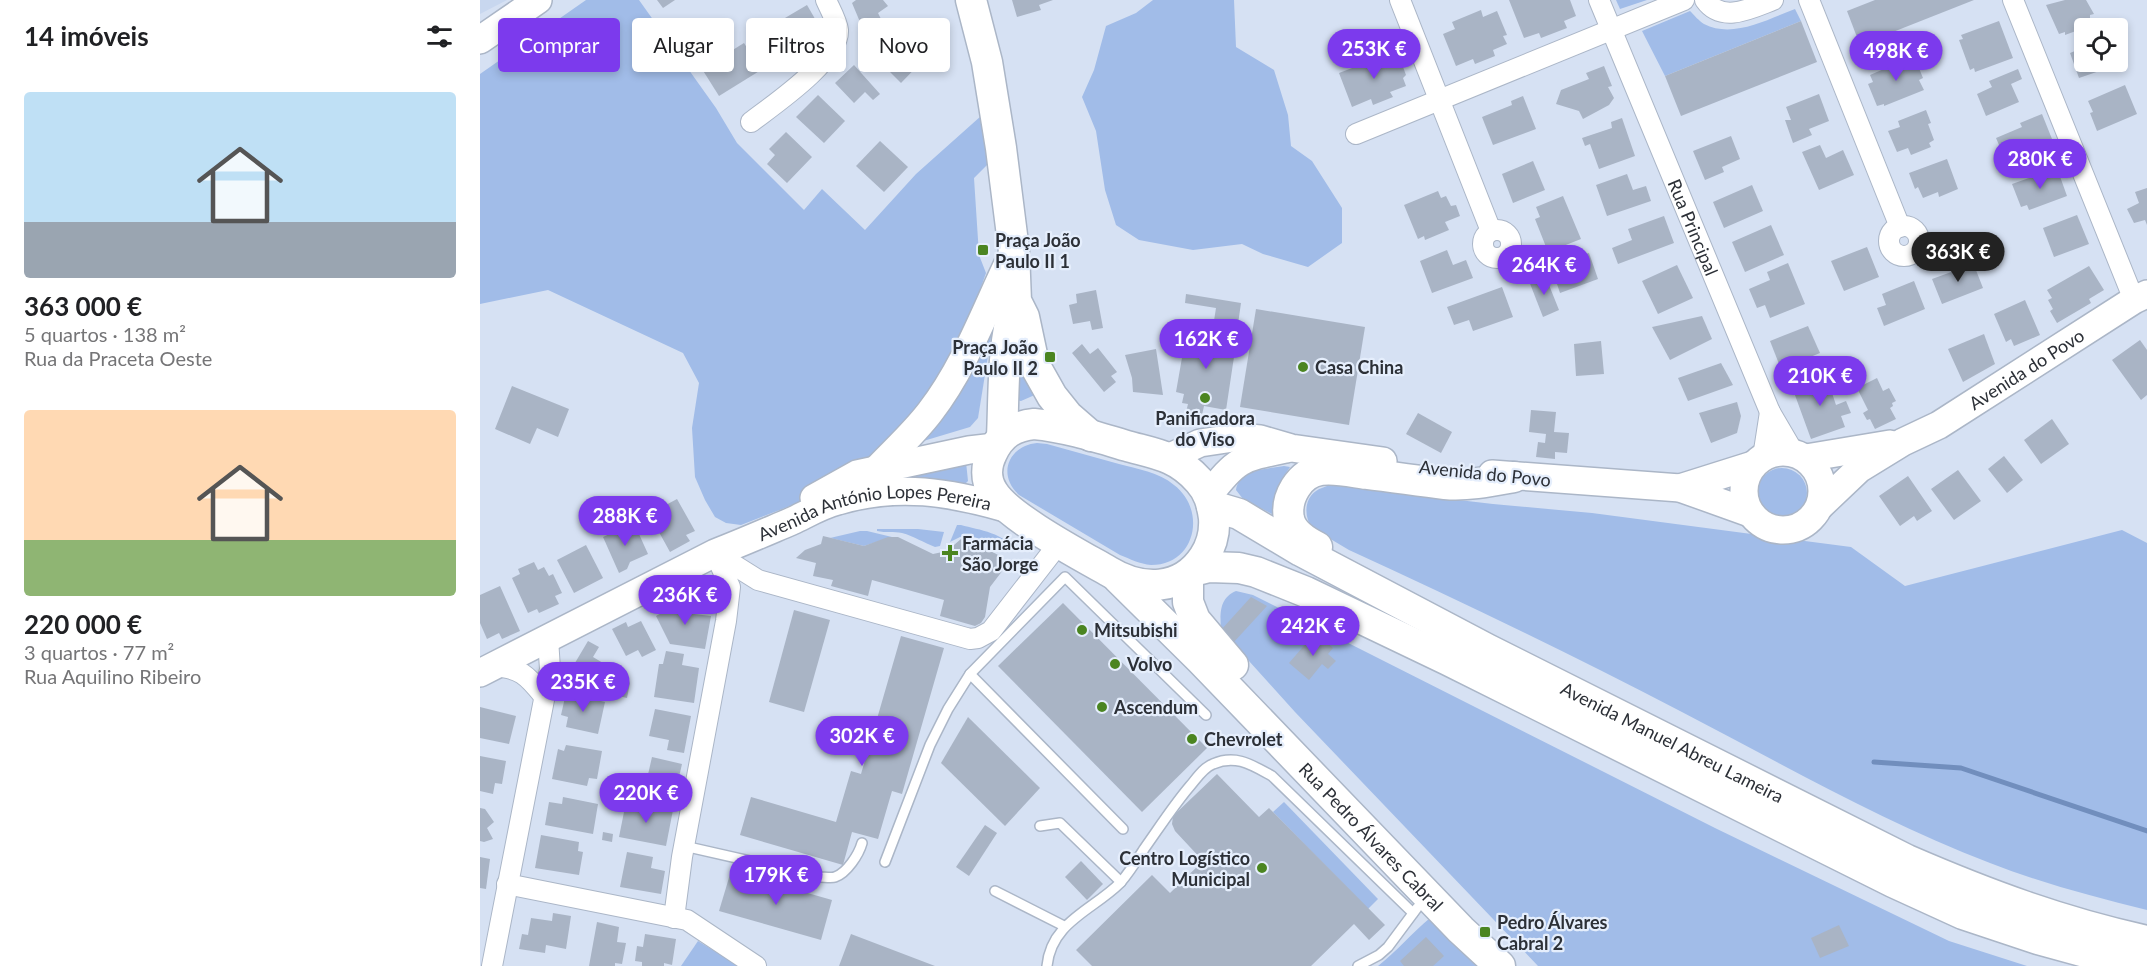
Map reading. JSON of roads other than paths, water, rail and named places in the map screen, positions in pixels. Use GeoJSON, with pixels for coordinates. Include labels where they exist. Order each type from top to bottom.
{"type":"FeatureCollection","features":[{"type":"Feature","properties":{"kind":"main road"},"geometry":{"type":"LineString","coordinates":[[971,0],[987,62],[1001,148],[1014,251],[1016,301],[1010,328],[998,442],[988,464],[988,481],[993,493],[1009,509],[1071,561],[1116,576]]}},
{"type":"Feature","properties":{"kind":"main road"},"geometry":{"type":"LineString","coordinates":[[1016,301],[1024,318],[1034,364],[1042,381],[1068,416],[1091,436]]}},
{"type":"Feature","properties":{"kind":"main road"},"geometry":{"type":"LineString","coordinates":[[998,442],[1017,427],[1034,424],[1091,436],[1167,458],[1180,464],[1190,473],[1210,501],[1214,525],[1212,541],[1205,556],[1191,573]]}},
{"type":"Feature","properties":{"kind":"main road"},"geometry":{"type":"LineString","coordinates":[[1450,629],[1396,590],[1296,534],[1289,520],[1289,501],[1305,476],[1319,470],[1340,470],[1448,484],[1484,482],[1514,477]]}},
{"type":"Feature","properties":{"kind":"main road","name":"Avenida Manuel Abreu Lameira"},"geometry":{"type":"LineString","coordinates":[[1210,501],[1239,514],[1301,551],[1450,629],[1907,860],[1977,890],[2044,914],[2147,941]]}},
{"type":"Feature","properties":{"kind":"main road","name":"Avenida Manuel Abreu Lameira"},"geometry":{"type":"LineString","coordinates":[[1116,576],[1133,583],[1152,585],[1172,582],[1209,567],[1239,568],[1256,572],[1306,592],[1448,660],[1963,914],[2038,939],[2136,966]]}},
{"type":"Feature","properties":{"kind":"main road","name":"Rua Pedro Álvares Cabral"},"geometry":{"type":"LineString","coordinates":[[1191,573],[1188,602],[1198,625],[1469,921],[1506,966]]}},
{"type":"Feature","properties":{"kind":"main road","name":"Rua Pedro Álvares Cabral"},"geometry":{"type":"LineString","coordinates":[[1116,576],[1201,660],[1421,904],[1500,966]]}},
{"type":"Feature","properties":{"kind":"street"},"geometry":{"type":"LineString","coordinates":[[480,40],[538,0]]}},
{"type":"Feature","properties":{"kind":"street"},"geometry":{"type":"LineString","coordinates":[[751,122],[817,69],[835,46],[838,30],[826,0]]}},
{"type":"Feature","properties":{"kind":"street"},"geometry":{"type":"LineString","coordinates":[[1400,0],[1491,231]]}},
{"type":"Feature","properties":{"kind":"street","name":"Rua Principal"},"geometry":{"type":"LineString","coordinates":[[1599,0],[1770,412],[1800,456]]}},
{"type":"Feature","properties":{"kind":"street"},"geometry":{"type":"LineString","coordinates":[[1356,134],[1684,0]]}},
{"type":"Feature","properties":{"kind":"street"},"geometry":{"type":"LineString","coordinates":[[1705,0],[1721,13],[1743,12],[1773,0]]}},
{"type":"Feature","properties":{"kind":"street"},"geometry":{"type":"LineString","coordinates":[[1809,0],[1900,227]]}},
{"type":"Feature","properties":{"kind":"street"},"geometry":{"type":"LineString","coordinates":[[2013,0],[2144,296]]}},
{"type":"Feature","properties":{"kind":"street"},"geometry":{"type":"LineString","coordinates":[[876,470],[914,430],[940,396],[978,331],[1014,251]]}},
{"type":"Feature","properties":{"kind":"street","name":"Avenida do Povo"},"geometry":{"type":"LineString","coordinates":[[1167,458],[1200,443],[1240,437],[1260,439],[1291,448],[1407,465],[1514,477],[1680,488],[1750,513],[1769,528],[1781,531],[1794,530],[1805,525],[1820,506],[1859,469],[1903,442],[1939,425],[2144,296]]}},
{"type":"Feature","properties":{"kind":"street"},"geometry":{"type":"LineString","coordinates":[[1750,513],[1744,494],[1748,474],[1758,461],[1770,412]]}},
{"type":"Feature","properties":{"kind":"street","name":"Avenida António Lopes Pereira"},"geometry":{"type":"LineString","coordinates":[[742,543],[856,474],[998,442]]}},
{"type":"Feature","properties":{"kind":"street","name":"Avenida do Povo"},"geometry":{"type":"LineString","coordinates":[[1680,488],[1778,452],[1800,456],[1903,442]]}},
{"type":"Feature","properties":{"kind":"street","name":"Avenida do Povo"},"geometry":{"type":"LineString","coordinates":[[1210,501],[1226,473],[1238,462],[1255,455],[1291,448]]}},
{"type":"Feature","properties":{"kind":"street"},"geometry":{"type":"LineString","coordinates":[[1800,456],[1819,474],[1823,496],[1820,506]]}},
{"type":"Feature","properties":{"kind":"street","name":"Avenida António Lopes Pereira"},"geometry":{"type":"LineString","coordinates":[[487,670],[715,553],[838,501],[886,490],[920,491],[970,498],[1009,509]]}},
{"type":"Feature","properties":{"kind":"street"},"geometry":{"type":"LineString","coordinates":[[715,553],[758,580],[970,639],[978,638],[991,631],[1071,561]]}},
{"type":"Feature","properties":{"kind":"street"},"geometry":{"type":"LineString","coordinates":[[674,918],[684,846],[726,621],[730,587],[715,553]]}},
{"type":"Feature","properties":{"kind":"street"},"geometry":{"type":"LineString","coordinates":[[492,966],[540,721],[543,695],[550,669],[548,639]]}},
{"type":"Feature","properties":{"kind":"street"},"geometry":{"type":"LineString","coordinates":[[487,670],[511,668],[524,674],[543,695]]}},
{"type":"Feature","properties":{"kind":"street"},"geometry":{"type":"LineString","coordinates":[[507,884],[687,921],[756,966]]}},
{"type":"Feature","properties":{"kind":"lane"},"geometry":{"type":"LineString","coordinates":[[885,862],[930,745],[948,709],[970,674],[1071,561],[1206,716]]}},
{"type":"Feature","properties":{"kind":"lane"},"geometry":{"type":"LineString","coordinates":[[970,674],[1123,829]]}},
{"type":"Feature","properties":{"kind":"lane"},"geometry":{"type":"LineString","coordinates":[[1047,966],[1053,942],[1064,926],[1090,908],[1120,882],[1194,781],[1209,765],[1227,759],[1246,761],[1272,776],[1421,904],[1388,947],[1362,964]]}},
{"type":"Feature","properties":{"kind":"lane"},"geometry":{"type":"LineString","coordinates":[[1040,826],[1060,823],[1120,882]]}},
{"type":"Feature","properties":{"kind":"lane"},"geometry":{"type":"LineString","coordinates":[[684,846],[820,877],[835,877],[860,853],[862,843]]}},
{"type":"Feature","properties":{"kind":"lane"},"geometry":{"type":"LineString","coordinates":[[994,891],[1064,926]]}},
{"type":"Feature","properties":{"kind":"waterway"},"geometry":{"type":"LineString","coordinates":[[1874,762],[1961,768],[2147,831]]}},
{"type":"Feature","properties":{"kind":"place","name":"Praça João Paulo II 1"},"geometry":{"type":"Point","coordinates":[983,250]}},
{"type":"Feature","properties":{"kind":"place","name":"Praça João Paulo II 2"},"geometry":{"type":"Point","coordinates":[1050,357]}},
{"type":"Feature","properties":{"kind":"place","name":"Casa China"},"geometry":{"type":"Point","coordinates":[1303,367]}},
{"type":"Feature","properties":{"kind":"place","name":"Panificadora do Viso"},"geometry":{"type":"Point","coordinates":[1205,398]}},
{"type":"Feature","properties":{"kind":"place","name":"Farmácia São Jorge"},"geometry":{"type":"Point","coordinates":[950,553]}},
{"type":"Feature","properties":{"kind":"place","name":"Mitsubishi"},"geometry":{"type":"Point","coordinates":[1082,630]}},
{"type":"Feature","properties":{"kind":"place","name":"Volvo"},"geometry":{"type":"Point","coordinates":[1115,664]}},
{"type":"Feature","properties":{"kind":"place","name":"Ascendum"},"geometry":{"type":"Point","coordinates":[1102,707]}},
{"type":"Feature","properties":{"kind":"place","name":"Chevrolet"},"geometry":{"type":"Point","coordinates":[1192,739]}},
{"type":"Feature","properties":{"kind":"place","name":"Centro Logístico Municipal"},"geometry":{"type":"Point","coordinates":[1262,868]}},
{"type":"Feature","properties":{"kind":"place","name":"Pedro Álvares Cabral 2"},"geometry":{"type":"Point","coordinates":[1485,932]}}]}
